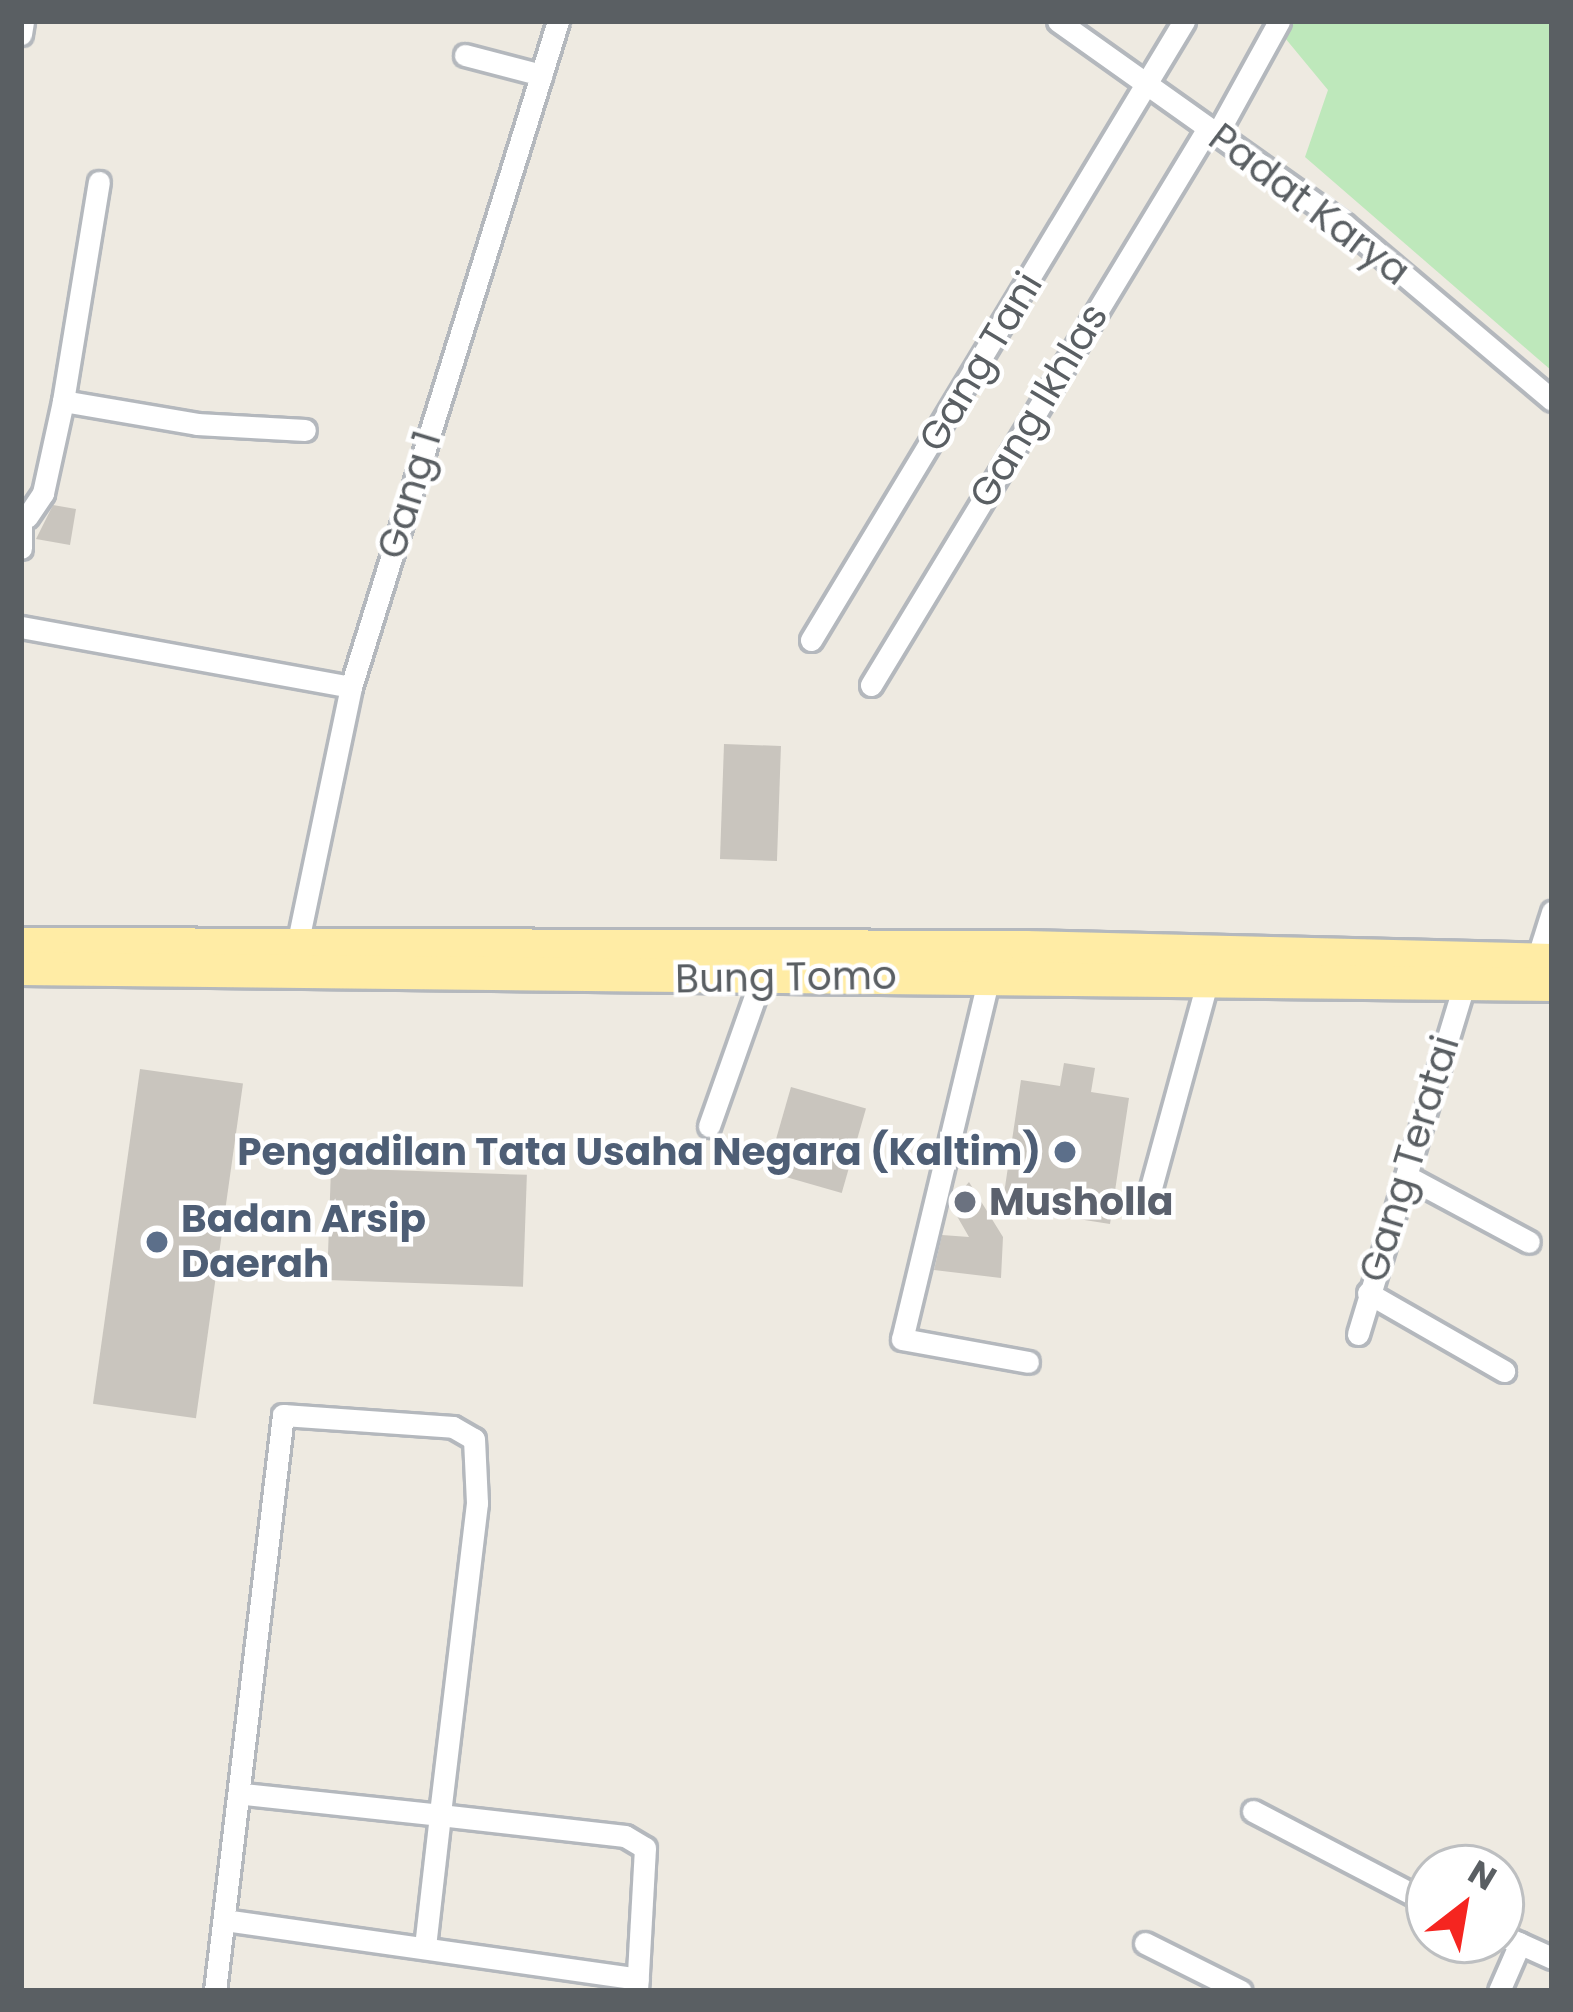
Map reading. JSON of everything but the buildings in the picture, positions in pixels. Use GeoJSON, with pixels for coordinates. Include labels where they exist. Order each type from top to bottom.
{"type":"FeatureCollection","features":[{"type":"Feature","properties":{"kind":"main road","name":"Bung Tomo"},"geometry":{"type":"LineString","coordinates":[[21,944],[294,961],[763,976],[893,962],[989,977],[1464,985],[1543,972]]}},
{"type":"Feature","properties":{"kind":"main road","name":"Bung Tomo"},"geometry":{"type":"LineString","coordinates":[[21,968],[294,961],[893,962],[1543,972]]}},
{"type":"Feature","properties":{"kind":"street"},"geometry":{"type":"LineString","coordinates":[[21,34],[23,21]]}},
{"type":"Feature","properties":{"kind":"street","name":"Gang 1"},"geometry":{"type":"LineString","coordinates":[[294,961],[351,687],[558,21]]}},
{"type":"Feature","properties":{"kind":"street","name":"Padat Karya"},"geometry":{"type":"LineString","coordinates":[[1058,21],[1345,225],[1552,400]]}},
{"type":"Feature","properties":{"kind":"street","name":"Gang Tani"},"geometry":{"type":"LineString","coordinates":[[811,640],[1151,83],[1184,21]]}},
{"type":"Feature","properties":{"kind":"street","name":"Gang Ikhlas"},"geometry":{"type":"LineString","coordinates":[[871,685],[1279,21]]}},
{"type":"Feature","properties":{"kind":"street"},"geometry":{"type":"LineString","coordinates":[[465,55],[541,75]]}},
{"type":"Feature","properties":{"kind":"street"},"geometry":{"type":"LineString","coordinates":[[21,548],[24,516],[43,493],[63,400],[99,182]]}},
{"type":"Feature","properties":{"kind":"street"},"geometry":{"type":"LineString","coordinates":[[63,400],[197,424],[305,430]]}},
{"type":"Feature","properties":{"kind":"street"},"geometry":{"type":"LineString","coordinates":[[21,627],[351,687]]}},
{"type":"Feature","properties":{"kind":"street"},"geometry":{"type":"LineString","coordinates":[[1543,972],[1552,912]]}},
{"type":"Feature","properties":{"kind":"street"},"geometry":{"type":"LineString","coordinates":[[709,1126],[763,976]]}},
{"type":"Feature","properties":{"kind":"street"},"geometry":{"type":"LineString","coordinates":[[989,977],[902,1339],[1028,1362]]}},
{"type":"Feature","properties":{"kind":"street"},"geometry":{"type":"LineString","coordinates":[[1148,1195],[1208,980]]}},
{"type":"Feature","properties":{"kind":"street","name":"Gang Teratai"},"geometry":{"type":"LineString","coordinates":[[1358,1334],[1464,985]]}},
{"type":"Feature","properties":{"kind":"street"},"geometry":{"type":"LineString","coordinates":[[1408,1177],[1529,1242]]}},
{"type":"Feature","properties":{"kind":"street"},"geometry":{"type":"LineString","coordinates":[[1368,1293],[1504,1371]]}},
{"type":"Feature","properties":{"kind":"street"},"geometry":{"type":"LineString","coordinates":[[215,1991],[244,1794],[283,1415],[453,1427],[474,1439],[481,1460],[424,1946]]}},
{"type":"Feature","properties":{"kind":"street"},"geometry":{"type":"LineString","coordinates":[[226,1920],[424,1946],[637,1985],[644,1848],[625,1836],[244,1794]]}},
{"type":"Feature","properties":{"kind":"street"},"geometry":{"type":"LineString","coordinates":[[1253,1811],[1405,1893]]}},
{"type":"Feature","properties":{"kind":"street"},"geometry":{"type":"LineString","coordinates":[[1145,1942],[1241,1991]]}},
{"type":"Feature","properties":{"kind":"green space"},"geometry":{"type":"Polygon","coordinates":[[[1271,21],[1552,21],[1552,371],[1305,157],[1328,90],[1271,21]]]}},
{"type":"Feature","properties":{"kind":"place","name":"Pengadilan Tata Usaha Negara (Kaltim)"},"geometry":{"type":"Point","coordinates":[1065,1152]}},
{"type":"Feature","properties":{"kind":"place","name":"Musholla"},"geometry":{"type":"Point","coordinates":[965,1202]}},
{"type":"Feature","properties":{"kind":"place","name":"Badan Arsip Daerah"},"geometry":{"type":"Point","coordinates":[157,1242]}}]}
